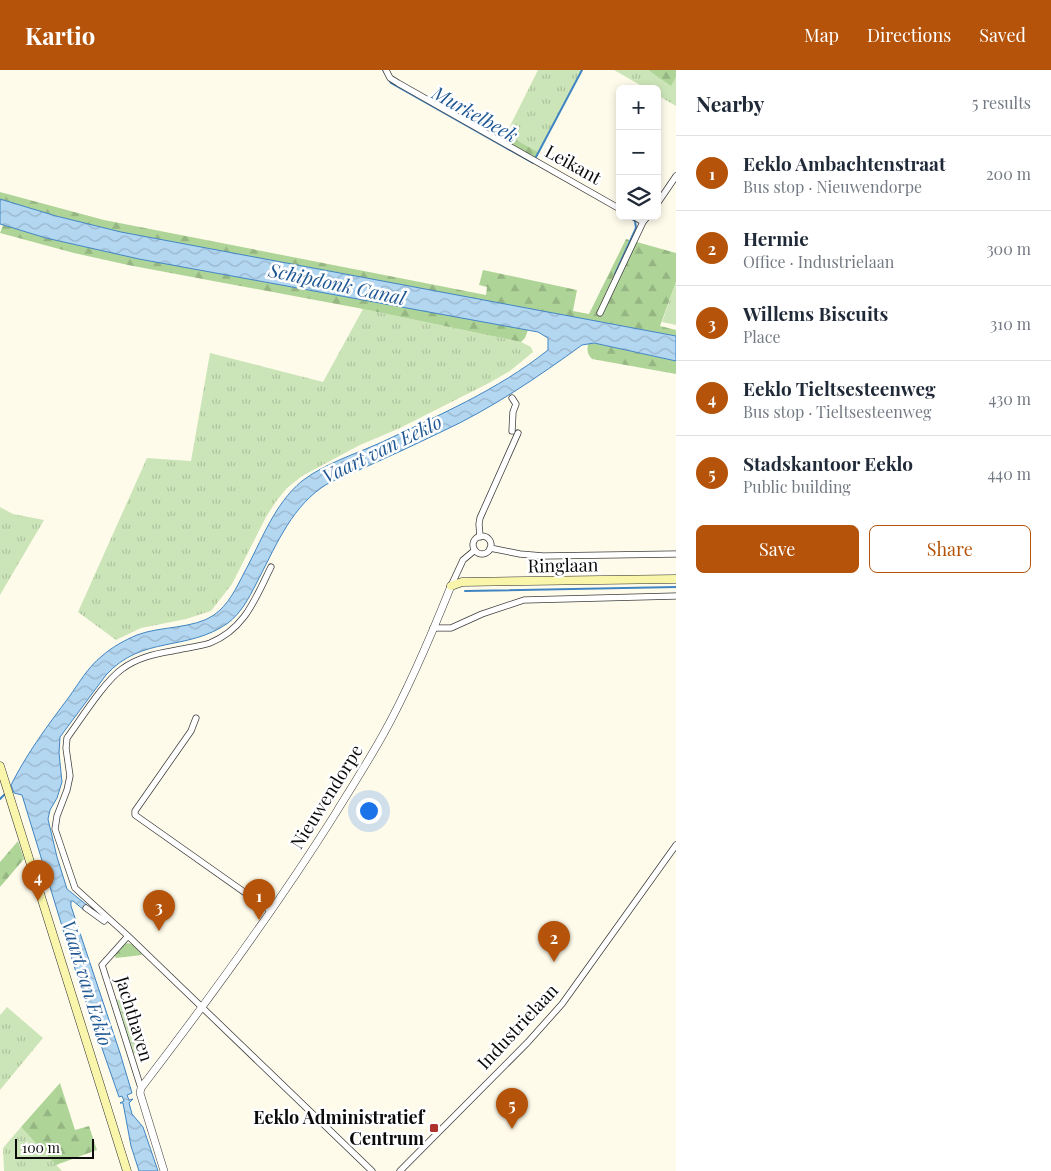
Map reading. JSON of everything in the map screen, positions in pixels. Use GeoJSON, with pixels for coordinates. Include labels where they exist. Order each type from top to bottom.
{"type":"FeatureCollection","features":[{"type":"Feature","properties":{"kind":"main road","name":"Ringlaan"},"geometry":{"type":"LineString","coordinates":[[451,586],[462,582],[676,579]]}},
{"type":"Feature","properties":{"kind":"main road"},"geometry":{"type":"LineString","coordinates":[[0,766],[126,1171]]}},
{"type":"Feature","properties":{"kind":"street","name":"Leikant"},"geometry":{"type":"LineString","coordinates":[[386,70],[390,78],[398,83],[616,207]]}},
{"type":"Feature","properties":{"kind":"street"},"geometry":{"type":"LineString","coordinates":[[661,198],[676,176]]}},
{"type":"Feature","properties":{"kind":"street"},"geometry":{"type":"LineString","coordinates":[[600,313],[644,222],[640,220]]}},
{"type":"Feature","properties":{"kind":"street"},"geometry":{"type":"LineString","coordinates":[[480,537],[480,518],[515,432],[513,412],[516,404],[512,398]]}},
{"type":"Feature","properties":{"kind":"street"},"geometry":{"type":"LineString","coordinates":[[485,537],[489,540],[490,548],[486,553],[482,554],[475,550],[474,544],[476,539],[485,537]]}},
{"type":"Feature","properties":{"kind":"street"},"geometry":{"type":"LineString","coordinates":[[490,548],[543,556],[676,554]]}},
{"type":"Feature","properties":{"kind":"street"},"geometry":{"type":"LineString","coordinates":[[451,586],[462,560],[475,550]]}},
{"type":"Feature","properties":{"kind":"street"},"geometry":{"type":"LineString","coordinates":[[271,567],[251,609],[237,626],[226,634],[209,643],[149,655],[123,668],[112,677],[67,738],[66,748],[70,776],[57,816],[55,830],[75,888],[128,936],[372,1171]]}},
{"type":"Feature","properties":{"kind":"street","name":"Nieuwendorpe"},"geometry":{"type":"LineString","coordinates":[[141,1088],[202,1008],[304,864],[383,736],[434,628],[451,586]]}},
{"type":"Feature","properties":{"kind":"street","name":"Ringlaan"},"geometry":{"type":"LineString","coordinates":[[434,628],[451,628],[515,602],[553,598],[676,596]]}},
{"type":"Feature","properties":{"kind":"street"},"geometry":{"type":"LineString","coordinates":[[196,718],[190,731],[135,811],[135,814],[271,911]]}},
{"type":"Feature","properties":{"kind":"street","name":"Industrielaan"},"geometry":{"type":"LineString","coordinates":[[394,1171],[401,1169],[528,1042],[562,1004],[676,845]]}},
{"type":"Feature","properties":{"kind":"street"},"geometry":{"type":"LineString","coordinates":[[86,908],[104,920],[107,917]]}},
{"type":"Feature","properties":{"kind":"street","name":"Jachthaven"},"geometry":{"type":"LineString","coordinates":[[128,936],[102,965],[141,1088]]}},
{"type":"Feature","properties":{"kind":"street"},"geometry":{"type":"LineString","coordinates":[[141,1088],[140,1094],[164,1171]]}},
{"type":"Feature","properties":{"kind":"green space"},"geometry":{"type":"Polygon","coordinates":[[[538,70],[583,70],[538,152],[506,134],[538,70]]]}},
{"type":"Feature","properties":{"kind":"green space"},"geometry":{"type":"Polygon","coordinates":[[[614,70],[648,70],[671,85],[676,77],[676,106],[661,97],[661,85],[640,85],[614,70]]]}},
{"type":"Feature","properties":{"kind":"green space"},"geometry":{"type":"Polygon","coordinates":[[[648,70],[676,70],[676,77],[671,86],[648,70]]]}},
{"type":"Feature","properties":{"kind":"green space"},"geometry":{"type":"Polygon","coordinates":[[[506,134],[538,152],[535,158],[502,140],[506,134]]]}},
{"type":"Feature","properties":{"kind":"green space"},"geometry":{"type":"Polygon","coordinates":[[[0,192],[104,220],[486,295],[487,287],[479,285],[483,270],[577,290],[573,311],[589,314],[626,239],[676,253],[676,282],[660,326],[676,330],[676,336],[121,232],[56,216],[0,199],[0,192]]]}},
{"type":"Feature","properties":{"kind":"green space"},"geometry":{"type":"Polygon","coordinates":[[[3,225],[46,238],[139,259],[528,330],[521,342],[358,308],[128,265],[0,233],[3,225]]]}},
{"type":"Feature","properties":{"kind":"green space"},"geometry":{"type":"Polygon","coordinates":[[[676,282],[676,325],[662,322],[676,282]]]}},
{"type":"Feature","properties":{"kind":"green space"},"geometry":{"type":"Polygon","coordinates":[[[363,309],[521,342],[531,347],[533,352],[510,371],[489,383],[400,428],[360,445],[302,476],[287,488],[266,517],[232,584],[211,611],[186,619],[141,628],[116,640],[78,612],[147,458],[191,461],[210,353],[323,382],[363,309]]]}},
{"type":"Feature","properties":{"kind":"green space"},"geometry":{"type":"Polygon","coordinates":[[[593,343],[676,361],[676,374],[592,359],[588,354],[588,344],[593,343]]]}},
{"type":"Feature","properties":{"kind":"green space"},"geometry":{"type":"Polygon","coordinates":[[[0,507],[13,514],[44,520],[0,595],[0,507]]]}},
{"type":"Feature","properties":{"kind":"green space"},"geometry":{"type":"Polygon","coordinates":[[[18,841],[24,859],[0,887],[0,862],[18,841]]]}},
{"type":"Feature","properties":{"kind":"green space"},"geometry":{"type":"Polygon","coordinates":[[[128,943],[133,945],[142,955],[116,958],[114,955],[128,943]]]}},
{"type":"Feature","properties":{"kind":"green space"},"geometry":{"type":"Polygon","coordinates":[[[124,998],[140,1051],[129,1055],[113,1001],[124,998]]]}},
{"type":"Feature","properties":{"kind":"green space"},"geometry":{"type":"Polygon","coordinates":[[[7,1007],[43,1038],[0,1090],[0,1015],[7,1007]]]}},
{"type":"Feature","properties":{"kind":"green space"},"geometry":{"type":"Polygon","coordinates":[[[60,1083],[75,1130],[89,1126],[97,1150],[56,1165],[21,1127],[60,1083]]]}},
{"type":"Feature","properties":{"kind":"green space"},"geometry":{"type":"Polygon","coordinates":[[[21,1127],[62,1171],[4,1171],[3,1148],[21,1127]]]}},
{"type":"Feature","properties":{"kind":"water"},"geometry":{"type":"Polygon","coordinates":[[[0,199],[56,216],[121,232],[676,336],[676,361],[594,343],[582,345],[531,381],[460,423],[325,485],[310,497],[291,520],[247,600],[233,619],[212,632],[197,638],[150,649],[134,654],[120,662],[106,675],[60,737],[59,753],[62,782],[48,819],[67,889],[88,906],[84,910],[71,901],[71,906],[132,1093],[127,1095],[129,1100],[133,1099],[129,1103],[132,1114],[143,1127],[158,1171],[139,1171],[131,1146],[123,1103],[120,1103],[124,1101],[122,1096],[119,1097],[79,982],[22,795],[14,793],[11,785],[46,729],[97,660],[119,644],[137,635],[206,620],[223,606],[238,585],[276,512],[292,490],[302,481],[330,464],[423,423],[509,378],[548,350],[548,338],[538,332],[139,259],[46,238],[0,224],[0,199]]]}},
{"type":"Feature","properties":{"kind":"waterway","name":"Murkelbeek"},"geometry":{"type":"LineString","coordinates":[[383,70],[391,83],[533,163]]}},
{"type":"Feature","properties":{"kind":"waterway"},"geometry":{"type":"LineString","coordinates":[[536,157],[582,70]]}},
{"type":"Feature","properties":{"kind":"waterway"},"geometry":{"type":"LineString","coordinates":[[615,274],[636,228],[633,220]]}},
{"type":"Feature","properties":{"kind":"waterway"},"geometry":{"type":"LineString","coordinates":[[465,591],[676,587]]}},
{"type":"Feature","properties":{"kind":"waterway"},"geometry":{"type":"LineString","coordinates":[[0,799],[5,794]]}},
{"type":"Feature","properties":{"kind":"place","name":"Eeklo Tieltsesteenweg"},"geometry":{"type":"Point","coordinates":[38,901]}},
{"type":"Feature","properties":{"kind":"place","name":"Eeklo Ambachtenstraat"},"geometry":{"type":"Point","coordinates":[259,920]}},
{"type":"Feature","properties":{"kind":"place","name":"Willems Biscuits"},"geometry":{"type":"Point","coordinates":[159,931]}},
{"type":"Feature","properties":{"kind":"place","name":"Hermie"},"geometry":{"type":"Point","coordinates":[554,962]}},
{"type":"Feature","properties":{"kind":"place","name":"Eeklo Administratief Centrum"},"geometry":{"type":"Point","coordinates":[434,1128]}},
{"type":"Feature","properties":{"kind":"place","name":"Stadskantoor Eeklo"},"geometry":{"type":"Point","coordinates":[512,1129]}},
{"type":"Feature","properties":{"kind":"water label","name":"Schipdonk Canal"},"geometry":{"type":"Point","coordinates":[337,284]}},
{"type":"Feature","properties":{"kind":"water label","name":"Vaart van Eeklo"},"geometry":{"type":"Point","coordinates":[382,449]}},
{"type":"Feature","properties":{"kind":"water label","name":"Vaart van Eeklo"},"geometry":{"type":"Point","coordinates":[87,983]}}]}
